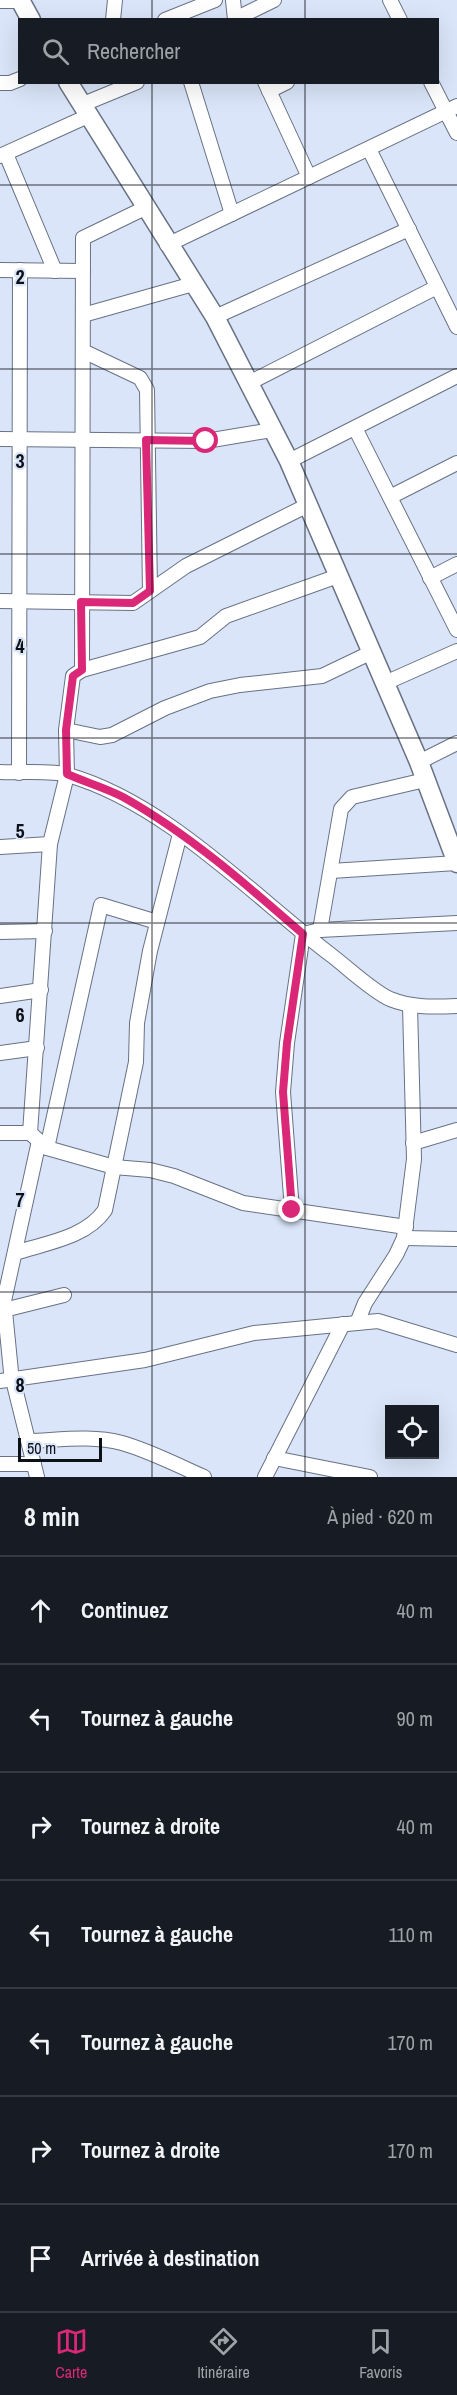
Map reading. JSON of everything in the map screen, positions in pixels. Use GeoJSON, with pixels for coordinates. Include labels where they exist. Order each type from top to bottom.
{"type":"FeatureCollection","features":[{"type":"Feature","properties":{"kind":"main road"},"geometry":{"type":"LineString","coordinates":[[20,0],[30,18]]}},
{"type":"Feature","properties":{"kind":"main road"},"geometry":{"type":"LineString","coordinates":[[69,84],[167,245],[215,317],[289,461],[419,762],[457,863]]}},
{"type":"Feature","properties":{"kind":"street"},"geometry":{"type":"LineString","coordinates":[[0,1],[20,0]]}},
{"type":"Feature","properties":{"kind":"street"},"geometry":{"type":"LineString","coordinates":[[113,18],[115,0]]}},
{"type":"Feature","properties":{"kind":"street"},"geometry":{"type":"LineString","coordinates":[[170,18],[216,0]]}},
{"type":"Feature","properties":{"kind":"street"},"geometry":{"type":"LineString","coordinates":[[233,0],[235,18]]}},
{"type":"Feature","properties":{"kind":"street"},"geometry":{"type":"LineString","coordinates":[[237,18],[274,0]]}},
{"type":"Feature","properties":{"kind":"street"},"geometry":{"type":"LineString","coordinates":[[390,0],[399,18]]}},
{"type":"Feature","properties":{"kind":"street"},"geometry":{"type":"LineString","coordinates":[[0,83],[18,80]]}},
{"type":"Feature","properties":{"kind":"street"},"geometry":{"type":"LineString","coordinates":[[55,271],[3,155],[131,84]]}},
{"type":"Feature","properties":{"kind":"street"},"geometry":{"type":"LineString","coordinates":[[192,84],[232,214]]}},
{"type":"Feature","properties":{"kind":"street"},"geometry":{"type":"LineString","coordinates":[[433,84],[452,109],[457,134]]}},
{"type":"Feature","properties":{"kind":"street"},"geometry":{"type":"LineString","coordinates":[[267,87],[309,177]]}},
{"type":"Feature","properties":{"kind":"street"},"geometry":{"type":"LineString","coordinates":[[167,245],[452,109]]}},
{"type":"Feature","properties":{"kind":"street"},"geometry":{"type":"LineString","coordinates":[[369,148],[457,327]]}},
{"type":"Feature","properties":{"kind":"street"},"geometry":{"type":"LineString","coordinates":[[82,670],[83,238],[145,208]]}},
{"type":"Feature","properties":{"kind":"street"},"geometry":{"type":"LineString","coordinates":[[215,317],[409,229]]}},
{"type":"Feature","properties":{"kind":"street"},"geometry":{"type":"LineString","coordinates":[[0,270],[83,271]]}},
{"type":"Feature","properties":{"kind":"street"},"geometry":{"type":"LineString","coordinates":[[19,773],[20,270]]}},
{"type":"Feature","properties":{"kind":"street"},"geometry":{"type":"LineString","coordinates":[[83,315],[193,284]]}},
{"type":"Feature","properties":{"kind":"street"},"geometry":{"type":"LineString","coordinates":[[249,383],[437,287]]}},
{"type":"Feature","properties":{"kind":"street"},"geometry":{"type":"LineString","coordinates":[[83,351],[140,378],[147,390],[150,591]]}},
{"type":"Feature","properties":{"kind":"street"},"geometry":{"type":"LineString","coordinates":[[289,461],[457,376]]}},
{"type":"Feature","properties":{"kind":"street"},"geometry":{"type":"LineString","coordinates":[[355,428],[457,630]]}},
{"type":"Feature","properties":{"kind":"street"},"geometry":{"type":"LineString","coordinates":[[0,439],[206,441],[272,430]]}},
{"type":"Feature","properties":{"kind":"street"},"geometry":{"type":"LineString","coordinates":[[390,497],[457,463]]}},
{"type":"Feature","properties":{"kind":"street"},"geometry":{"type":"LineString","coordinates":[[0,601],[133,603],[200,558],[308,505]]}},
{"type":"Feature","properties":{"kind":"street"},"geometry":{"type":"LineString","coordinates":[[430,578],[457,564]]}},
{"type":"Feature","properties":{"kind":"street"},"geometry":{"type":"LineString","coordinates":[[39,1141],[37,1048],[50,844],[67,774],[66,730],[73,676],[82,670],[200,637],[226,616],[338,576]]}},
{"type":"Feature","properties":{"kind":"street"},"geometry":{"type":"LineString","coordinates":[[385,683],[457,651]]}},
{"type":"Feature","properties":{"kind":"street"},"geometry":{"type":"LineString","coordinates":[[66,730],[100,737],[112,735],[165,708],[210,691],[322,676],[370,653]]}},
{"type":"Feature","properties":{"kind":"street"},"geometry":{"type":"LineString","coordinates":[[419,762],[457,743]]}},
{"type":"Feature","properties":{"kind":"street"},"geometry":{"type":"LineString","coordinates":[[0,772],[67,774],[121,796],[180,834],[252,889],[303,934],[387,998],[410,1006],[457,1006]]}},
{"type":"Feature","properties":{"kind":"street"},"geometry":{"type":"LineString","coordinates":[[320,930],[341,809],[352,797],[425,780]]}},
{"type":"Feature","properties":{"kind":"street"},"geometry":{"type":"LineString","coordinates":[[15,1253],[86,1229],[99,1219],[105,1210],[136,1062],[137,1023],[150,951],[180,834]]}},
{"type":"Feature","properties":{"kind":"street"},"geometry":{"type":"LineString","coordinates":[[0,847],[50,844]]}},
{"type":"Feature","properties":{"kind":"street"},"geometry":{"type":"LineString","coordinates":[[331,871],[457,863]]}},
{"type":"Feature","properties":{"kind":"street"},"geometry":{"type":"LineString","coordinates":[[0,1464],[36,1471],[7,1381],[3,1310],[39,1141],[101,905],[157,922]]}},
{"type":"Feature","properties":{"kind":"street"},"geometry":{"type":"LineString","coordinates":[[303,934],[320,930],[457,923]]}},
{"type":"Feature","properties":{"kind":"street"},"geometry":{"type":"LineString","coordinates":[[0,932],[45,930]]}},
{"type":"Feature","properties":{"kind":"street"},"geometry":{"type":"LineString","coordinates":[[292,1210],[283,1092],[287,1043],[303,934]]}},
{"type":"Feature","properties":{"kind":"street"},"geometry":{"type":"LineString","coordinates":[[0,996],[41,990]]}},
{"type":"Feature","properties":{"kind":"street"},"geometry":{"type":"LineString","coordinates":[[265,1477],[350,1323],[396,1256],[405,1232],[414,1159],[410,1006]]}},
{"type":"Feature","properties":{"kind":"street"},"geometry":{"type":"LineString","coordinates":[[0,1053],[37,1048]]}},
{"type":"Feature","properties":{"kind":"street"},"geometry":{"type":"LineString","coordinates":[[413,1143],[457,1131]]}},
{"type":"Feature","properties":{"kind":"street"},"geometry":{"type":"LineString","coordinates":[[0,1133],[39,1141],[114,1167],[150,1170],[212,1189],[243,1203],[457,1239]]}},
{"type":"Feature","properties":{"kind":"street"},"geometry":{"type":"LineString","coordinates":[[3,1310],[64,1295]]}},
{"type":"Feature","properties":{"kind":"street"},"geometry":{"type":"LineString","coordinates":[[7,1381],[145,1360],[254,1333],[350,1323],[378,1321],[457,1345]]}},
{"type":"Feature","properties":{"kind":"street"},"geometry":{"type":"LineString","coordinates":[[28,1441],[89,1439],[121,1443],[173,1462],[204,1477]]}},
{"type":"Feature","properties":{"kind":"street"},"geometry":{"type":"LineString","coordinates":[[274,1458],[370,1477]]}},
{"type":"Feature","properties":{"kind":"route"},"geometry":{"type":"LineString","coordinates":[[206,441],[146,440],[150,591],[133,603],[81,602],[82,670],[73,676],[66,730],[67,774],[121,796],[180,834],[252,889],[303,934],[287,1043],[283,1092],[292,1210]]}}]}
